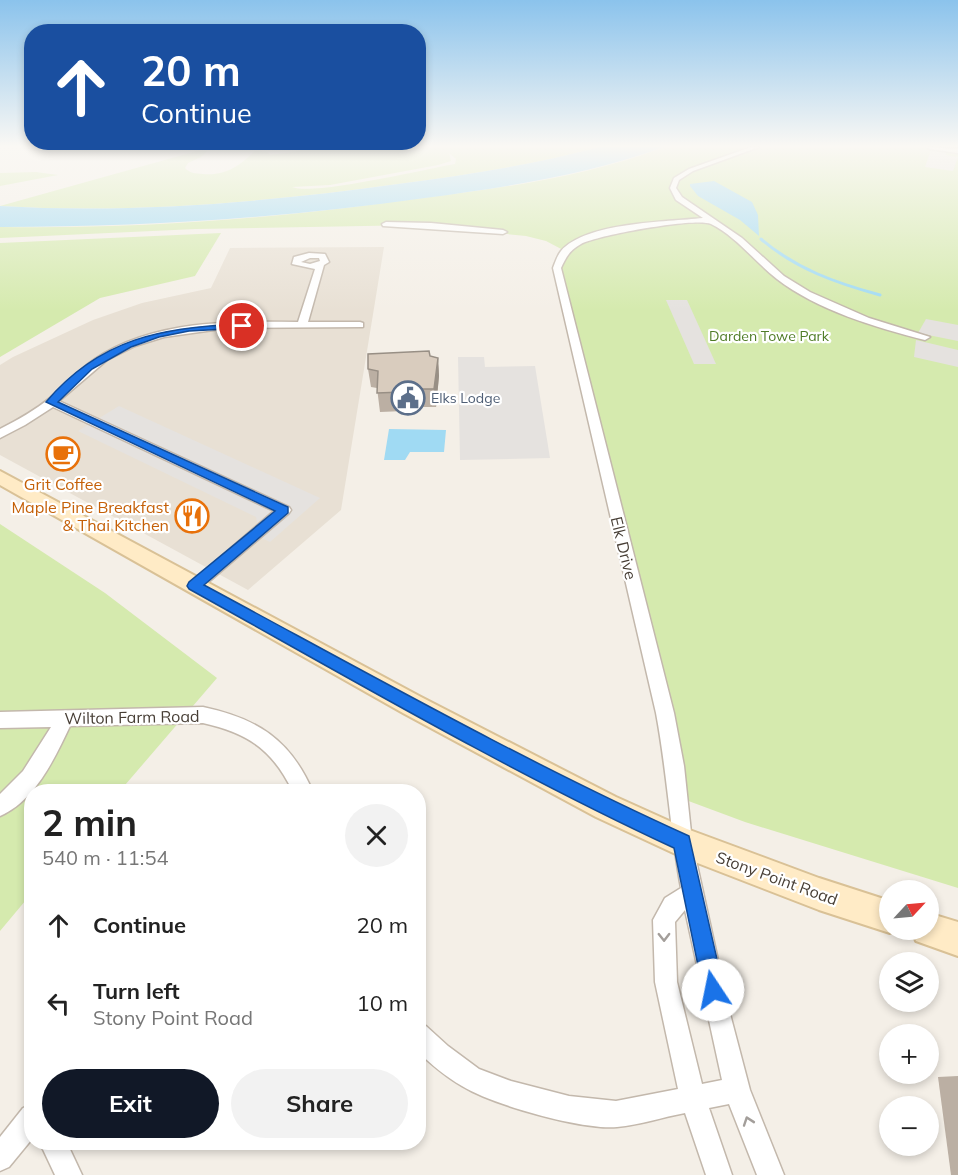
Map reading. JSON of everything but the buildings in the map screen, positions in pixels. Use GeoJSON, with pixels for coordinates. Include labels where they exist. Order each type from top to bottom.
{"type":"FeatureCollection","features":[{"type":"Feature","properties":{"kind":"main road","name":"Stony Point Road"},"geometry":{"type":"LineString","coordinates":[[0,477],[412,705],[606,807],[682,842],[819,894],[879,913]]}},
{"type":"Feature","properties":{"kind":"main road"},"geometry":{"type":"LineString","coordinates":[[939,933],[958,939]]}},
{"type":"Feature","properties":{"kind":"street"},"geometry":{"type":"LineString","coordinates":[[684,202],[739,240],[781,278],[807,294],[855,316],[925,337]]}},
{"type":"Feature","properties":{"kind":"street","name":"Elk Drive"},"geometry":{"type":"LineString","coordinates":[[710,220],[606,232],[577,243],[561,256],[557,268],[665,713],[675,766],[682,842],[717,1010],[737,1090],[771,1175]]}},
{"type":"Feature","properties":{"kind":"street"},"geometry":{"type":"LineString","coordinates":[[386,224],[431,225],[503,232]]}},
{"type":"Feature","properties":{"kind":"street"},"geometry":{"type":"LineString","coordinates":[[302,326],[320,265]]}},
{"type":"Feature","properties":{"kind":"street"},"geometry":{"type":"LineString","coordinates":[[0,434],[52,402],[89,367],[114,351],[143,339],[202,327],[360,325]]}},
{"type":"Feature","properties":{"kind":"street"},"geometry":{"type":"LineString","coordinates":[[52,402],[284,510],[194,586]]}},
{"type":"Feature","properties":{"kind":"street","name":"Wilton Farm Road"},"geometry":{"type":"LineString","coordinates":[[0,720],[203,716],[227,720],[249,728],[275,747],[295,774],[299,784]]}},
{"type":"Feature","properties":{"kind":"street"},"geometry":{"type":"LineString","coordinates":[[25,784],[44,760],[65,718]]}},
{"type":"Feature","properties":{"kind":"street"},"geometry":{"type":"LineString","coordinates":[[0,806],[24,785]]}},
{"type":"Feature","properties":{"kind":"street"},"geometry":{"type":"LineString","coordinates":[[693,892],[674,906],[664,920],[666,982],[693,1098],[719,1175]]}},
{"type":"Feature","properties":{"kind":"street"},"geometry":{"type":"LineString","coordinates":[[426,1042],[439,1055],[471,1078],[511,1094],[569,1109],[616,1114],[737,1090]]}},
{"type":"Feature","properties":{"kind":"street"},"geometry":{"type":"LineString","coordinates":[[0,1158],[24,1127]]}},
{"type":"Feature","properties":{"kind":"street"},"geometry":{"type":"LineString","coordinates":[[56,1150],[69,1175]]}},
{"type":"Feature","properties":{"kind":"shaded area"},"geometry":{"type":"Polygon","coordinates":[[[384,247],[341,510],[248,590],[0,455],[0,365],[13,357],[93,320],[142,303],[211,288],[230,248],[384,247]]]}},
{"type":"Feature","properties":{"kind":"shaded area"},"geometry":{"type":"Polygon","coordinates":[[[666,300],[687,300],[716,364],[694,364],[666,300]]]}},
{"type":"Feature","properties":{"kind":"shaded area"},"geometry":{"type":"Polygon","coordinates":[[[926,319],[958,325],[958,341],[918,333],[926,319]]]}},
{"type":"Feature","properties":{"kind":"shaded area"},"geometry":{"type":"Polygon","coordinates":[[[916,340],[958,350],[958,367],[914,357],[916,340]]]}},
{"type":"Feature","properties":{"kind":"shaded area"},"geometry":{"type":"Polygon","coordinates":[[[458,357],[484,357],[485,367],[535,366],[550,458],[460,460],[458,357]]]}},
{"type":"Feature","properties":{"kind":"shaded area"},"geometry":{"type":"Polygon","coordinates":[[[119,406],[320,498],[270,542],[260,537],[256,517],[78,431],[119,406]]]}},
{"type":"Feature","properties":{"kind":"green space"},"geometry":{"type":"Polygon","coordinates":[[[15,202],[240,202],[100,208],[0,206],[15,202]]]}},
{"type":"Feature","properties":{"kind":"green space","name":"Darden Towe Park"},"geometry":{"type":"Polygon","coordinates":[[[393,202],[958,202],[958,888],[939,882],[939,880],[932,880],[745,822],[675,796],[556,271],[565,251],[546,241],[526,236],[420,225],[196,229],[0,238],[0,227],[144,225],[288,214],[393,202]]]}},
{"type":"Feature","properties":{"kind":"green space"},"geometry":{"type":"Polygon","coordinates":[[[221,233],[195,276],[100,298],[0,357],[0,243],[221,233]]]}},
{"type":"Feature","properties":{"kind":"green space"},"geometry":{"type":"Polygon","coordinates":[[[0,524],[105,593],[217,678],[126,784],[24,784],[24,902],[0,931],[0,524]]]}},
{"type":"Feature","properties":{"kind":"water"},"geometry":{"type":"Polygon","coordinates":[[[240,202],[395,202],[213,220],[0,227],[0,206],[100,208],[240,202]]]}},
{"type":"Feature","properties":{"kind":"water"},"geometry":{"type":"Polygon","coordinates":[[[708,202],[752,202],[758,215],[759,236],[740,220],[708,202]]]}},
{"type":"Feature","properties":{"kind":"water"},"geometry":{"type":"Polygon","coordinates":[[[389,429],[446,430],[444,452],[410,452],[405,460],[384,460],[389,429]]]}},
{"type":"Feature","properties":{"kind":"waterway"},"geometry":{"type":"LineString","coordinates":[[761,239],[802,267],[880,295]]}},
{"type":"Feature","properties":{"kind":"place","name":"Elks Lodge"},"geometry":{"type":"Point","coordinates":[408,398]}},
{"type":"Feature","properties":{"kind":"place","name":"Grit Coffee"},"geometry":{"type":"Point","coordinates":[63,454]}},
{"type":"Feature","properties":{"kind":"place","name":"Maple Pine Breakfast & Thai Kitchen"},"geometry":{"type":"Point","coordinates":[192,516]}},
{"type":"Feature","properties":{"kind":"route"},"geometry":{"type":"LineString","coordinates":[[242,326],[189,329],[157,335],[128,345],[89,367],[52,402],[284,510],[194,586],[412,705],[606,807],[682,842],[713,990]]}}]}
